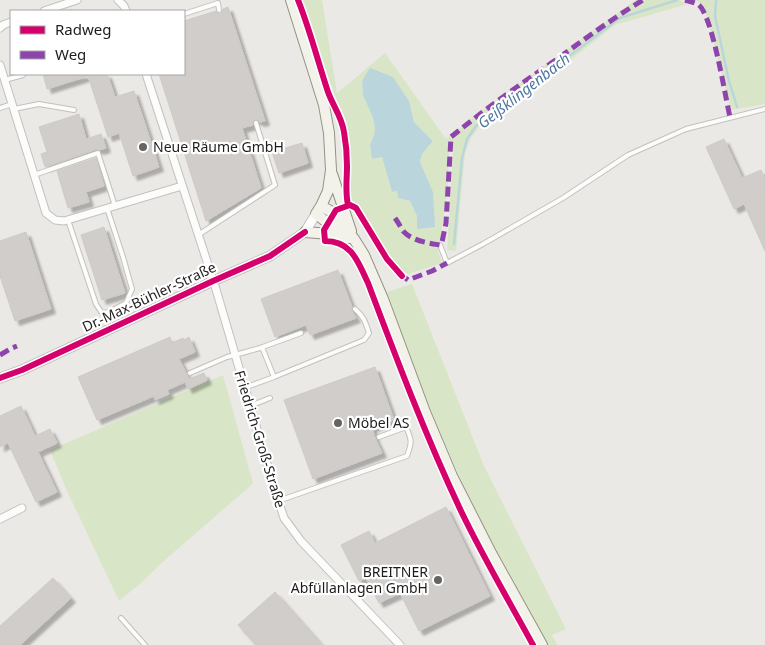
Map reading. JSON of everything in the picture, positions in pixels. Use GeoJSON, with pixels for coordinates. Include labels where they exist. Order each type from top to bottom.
{"type":"FeatureCollection","features":[{"type":"Feature","properties":{"kind":"main road","name":"Dr.-Max-Bühler-Straße"},"geometry":{"type":"LineString","coordinates":[[290,0],[324,105],[328,133],[330,170],[328,190],[319,210]]}},
{"type":"Feature","properties":{"kind":"main road"},"geometry":{"type":"LineString","coordinates":[[330,170],[351,236]]}},
{"type":"Feature","properties":{"kind":"main road"},"geometry":{"type":"LineString","coordinates":[[319,210],[334,213],[364,255],[380,291],[425,412],[452,476],[491,554],[542,645]]}},
{"type":"Feature","properties":{"kind":"main road"},"geometry":{"type":"LineString","coordinates":[[305,232],[351,236]]}},
{"type":"Feature","properties":{"kind":"street"},"geometry":{"type":"LineString","coordinates":[[47,10],[77,0]]}},
{"type":"Feature","properties":{"kind":"street"},"geometry":{"type":"LineString","coordinates":[[118,0],[126,10]]}},
{"type":"Feature","properties":{"kind":"street"},"geometry":{"type":"LineString","coordinates":[[0,65],[46,212],[55,220],[68,220],[182,186]]}},
{"type":"Feature","properties":{"kind":"street","name":"Friedrich-Groß-Straße"},"geometry":{"type":"LineString","coordinates":[[146,75],[213,281],[284,518],[301,541],[400,645]]}},
{"type":"Feature","properties":{"kind":"street","name":"Dr.-Max-Bühler-Straße"},"geometry":{"type":"LineString","coordinates":[[0,378],[22,370],[270,256],[305,232],[319,210]]}},
{"type":"Feature","properties":{"kind":"street"},"geometry":{"type":"LineString","coordinates":[[0,519],[22,508]]}},
{"type":"Feature","properties":{"kind":"lane"},"geometry":{"type":"LineString","coordinates":[[185,14],[218,3],[219,10]]}},
{"type":"Feature","properties":{"kind":"lane"},"geometry":{"type":"LineString","coordinates":[[5,80],[21,75]]}},
{"type":"Feature","properties":{"kind":"lane"},"geometry":{"type":"LineString","coordinates":[[0,108],[39,104],[74,110]]}},
{"type":"Feature","properties":{"kind":"lane"},"geometry":{"type":"LineString","coordinates":[[440,245],[447,263],[484,244],[563,198],[628,155],[686,129],[765,109]]}},
{"type":"Feature","properties":{"kind":"lane"},"geometry":{"type":"LineString","coordinates":[[198,235],[275,185],[256,123]]}},
{"type":"Feature","properties":{"kind":"lane"},"geometry":{"type":"LineString","coordinates":[[34,175],[98,153],[132,289],[126,303],[109,312],[102,313],[96,304],[68,220]]}},
{"type":"Feature","properties":{"kind":"lane"},"geometry":{"type":"LineString","coordinates":[[244,388],[364,340],[369,333],[363,316],[355,309]]}},
{"type":"Feature","properties":{"kind":"lane"},"geometry":{"type":"LineString","coordinates":[[190,373],[227,357],[235,356],[301,333]]}},
{"type":"Feature","properties":{"kind":"lane"},"geometry":{"type":"LineString","coordinates":[[262,347],[274,377]]}},
{"type":"Feature","properties":{"kind":"lane"},"geometry":{"type":"LineString","coordinates":[[250,406],[270,398]]}},
{"type":"Feature","properties":{"kind":"lane"},"geometry":{"type":"LineString","coordinates":[[278,501],[407,456],[412,444],[406,427],[379,437]]}},
{"type":"Feature","properties":{"kind":"lane"},"geometry":{"type":"LineString","coordinates":[[121,618],[146,645]]}},
{"type":"Feature","properties":{"kind":"green space"},"geometry":{"type":"Polygon","coordinates":[[[300,0],[322,0],[337,93],[385,53],[446,139],[487,107],[636,0],[679,0],[688,4],[615,25],[563,66],[479,127],[471,138],[465,153],[456,251],[447,250],[453,150],[449,149],[448,190],[438,251],[442,263],[408,274],[398,269],[359,205],[351,200],[350,145],[345,119],[300,0]],[[393,77],[362,81],[363,95],[373,118],[375,128],[370,145],[372,159],[382,157],[392,192],[397,191],[398,198],[410,201],[417,216],[433,192],[420,162],[422,154],[433,141],[414,122],[409,101],[393,77]]]}},
{"type":"Feature","properties":{"kind":"green space"},"geometry":{"type":"Polygon","coordinates":[[[695,0],[765,0],[765,104],[731,110],[707,17],[699,2],[695,0]]]}},
{"type":"Feature","properties":{"kind":"green space"},"geometry":{"type":"Polygon","coordinates":[[[412,284],[484,466],[566,629],[552,635],[557,645],[548,645],[490,538],[447,448],[421,386],[387,292],[412,284]]]}},
{"type":"Feature","properties":{"kind":"green space"},"geometry":{"type":"Polygon","coordinates":[[[223,375],[253,483],[119,601],[67,491],[50,450],[223,375]]]}},
{"type":"Feature","properties":{"kind":"water"},"geometry":{"type":"Polygon","coordinates":[[[370,68],[393,77],[409,101],[414,122],[433,141],[422,154],[420,162],[433,192],[435,227],[417,229],[417,216],[410,201],[398,198],[397,191],[392,192],[382,157],[372,159],[370,145],[375,128],[373,118],[363,95],[362,81],[370,68]]]}},
{"type":"Feature","properties":{"kind":"building"},"geometry":{"type":"Polygon","coordinates":[[[228,7],[265,121],[254,120],[253,125],[242,128],[261,188],[206,221],[159,75],[185,75],[185,21],[216,11],[220,14],[223,9],[228,7]]]}},
{"type":"Feature","properties":{"kind":"building"},"geometry":{"type":"Polygon","coordinates":[[[43,75],[107,75],[115,97],[134,91],[159,167],[133,176],[119,133],[108,137],[88,76],[47,89],[43,75]]]}},
{"type":"Feature","properties":{"kind":"building"},"geometry":{"type":"Polygon","coordinates":[[[79,114],[86,139],[101,134],[106,148],[97,149],[45,167],[41,154],[47,152],[39,127],[79,114]]]}},
{"type":"Feature","properties":{"kind":"building"},"geometry":{"type":"Polygon","coordinates":[[[724,139],[742,178],[761,170],[765,179],[765,251],[744,204],[734,209],[706,147],[724,139]]]}},
{"type":"Feature","properties":{"kind":"building"},"geometry":{"type":"Polygon","coordinates":[[[302,143],[308,163],[279,173],[272,152],[302,143]]]}},
{"type":"Feature","properties":{"kind":"building"},"geometry":{"type":"Polygon","coordinates":[[[96,158],[104,186],[86,192],[89,202],[68,208],[57,171],[96,158]]]}},
{"type":"Feature","properties":{"kind":"building"},"geometry":{"type":"Polygon","coordinates":[[[104,227],[125,293],[102,300],[81,235],[104,227]]]}},
{"type":"Feature","properties":{"kind":"building"},"geometry":{"type":"Polygon","coordinates":[[[26,232],[51,309],[15,321],[0,276],[0,241],[26,232]]]}},
{"type":"Feature","properties":{"kind":"building"},"geometry":{"type":"Polygon","coordinates":[[[338,270],[356,318],[310,335],[306,325],[275,337],[261,299],[338,270]]]}},
{"type":"Feature","properties":{"kind":"building"},"geometry":{"type":"Polygon","coordinates":[[[170,337],[172,343],[189,337],[195,352],[179,359],[189,379],[204,373],[207,380],[188,389],[185,382],[167,390],[169,394],[155,400],[154,396],[97,420],[78,377],[170,337]]]}},
{"type":"Feature","properties":{"kind":"building","name":"Möbel AS"},"geometry":{"type":"Polygon","coordinates":[[[375,367],[394,420],[372,427],[382,453],[313,479],[284,400],[375,367]]]}},
{"type":"Feature","properties":{"kind":"building"},"geometry":{"type":"Polygon","coordinates":[[[21,406],[35,436],[50,429],[57,443],[38,452],[57,492],[36,502],[8,443],[0,447],[0,416],[21,406]]]}},
{"type":"Feature","properties":{"kind":"building","name":"BREITNER Abfüllanlagen GmbH"},"geometry":{"type":"Polygon","coordinates":[[[446,507],[490,596],[419,631],[400,593],[379,603],[366,578],[359,581],[341,545],[369,531],[375,543],[446,507]]]}},
{"type":"Feature","properties":{"kind":"building"},"geometry":{"type":"Polygon","coordinates":[[[53,578],[71,598],[20,645],[0,645],[0,626],[53,578]]]}},
{"type":"Feature","properties":{"kind":"building"},"geometry":{"type":"Polygon","coordinates":[[[275,592],[322,645],[256,645],[238,625],[275,592]]]}},
{"type":"Feature","properties":{"kind":"waterway","name":"Geißklingenbach"},"geometry":{"type":"LineString","coordinates":[[454,244],[462,158],[467,139],[476,126],[620,18],[677,0]]}},
{"type":"Feature","properties":{"kind":"waterway","name":"Geißklingenbach"},"geometry":{"type":"LineString","coordinates":[[716,0],[715,16],[729,81],[737,107]]}},
{"type":"Feature","properties":{"kind":"marked path"},"geometry":{"type":"LineString","coordinates":[[395,218],[404,232],[412,238],[440,245],[446,223],[451,137],[517,87],[643,0]]}},
{"type":"Feature","properties":{"kind":"marked path"},"geometry":{"type":"LineString","coordinates":[[685,0],[699,5],[709,25],[730,117]]}},
{"type":"Feature","properties":{"kind":"marked path"},"geometry":{"type":"LineString","coordinates":[[400,274],[408,280],[447,263]]}},
{"type":"Feature","properties":{"kind":"marked path"},"geometry":{"type":"LineString","coordinates":[[0,355],[17,346]]}},
{"type":"Feature","properties":{"kind":"cycle path"},"geometry":{"type":"LineString","coordinates":[[298,0],[328,92],[343,127],[347,153],[346,191],[348,205]]}},
{"type":"Feature","properties":{"kind":"cycle path"},"geometry":{"type":"LineString","coordinates":[[402,276],[387,259],[356,208],[350,205],[336,210],[324,230],[325,241],[342,245],[357,260],[448,483],[478,545],[533,645]]}},
{"type":"Feature","properties":{"kind":"cycle path"},"geometry":{"type":"LineString","coordinates":[[0,378],[22,370],[270,256],[305,232]]}},
{"type":"Feature","properties":{"kind":"place","name":"Neue Räume GmbH"},"geometry":{"type":"Point","coordinates":[143,147]}},
{"type":"Feature","properties":{"kind":"place","name":"Möbel AS"},"geometry":{"type":"Point","coordinates":[338,423]}},
{"type":"Feature","properties":{"kind":"place","name":"BREITNER Abfüllanlagen GmbH"},"geometry":{"type":"Point","coordinates":[438,580]}}]}
